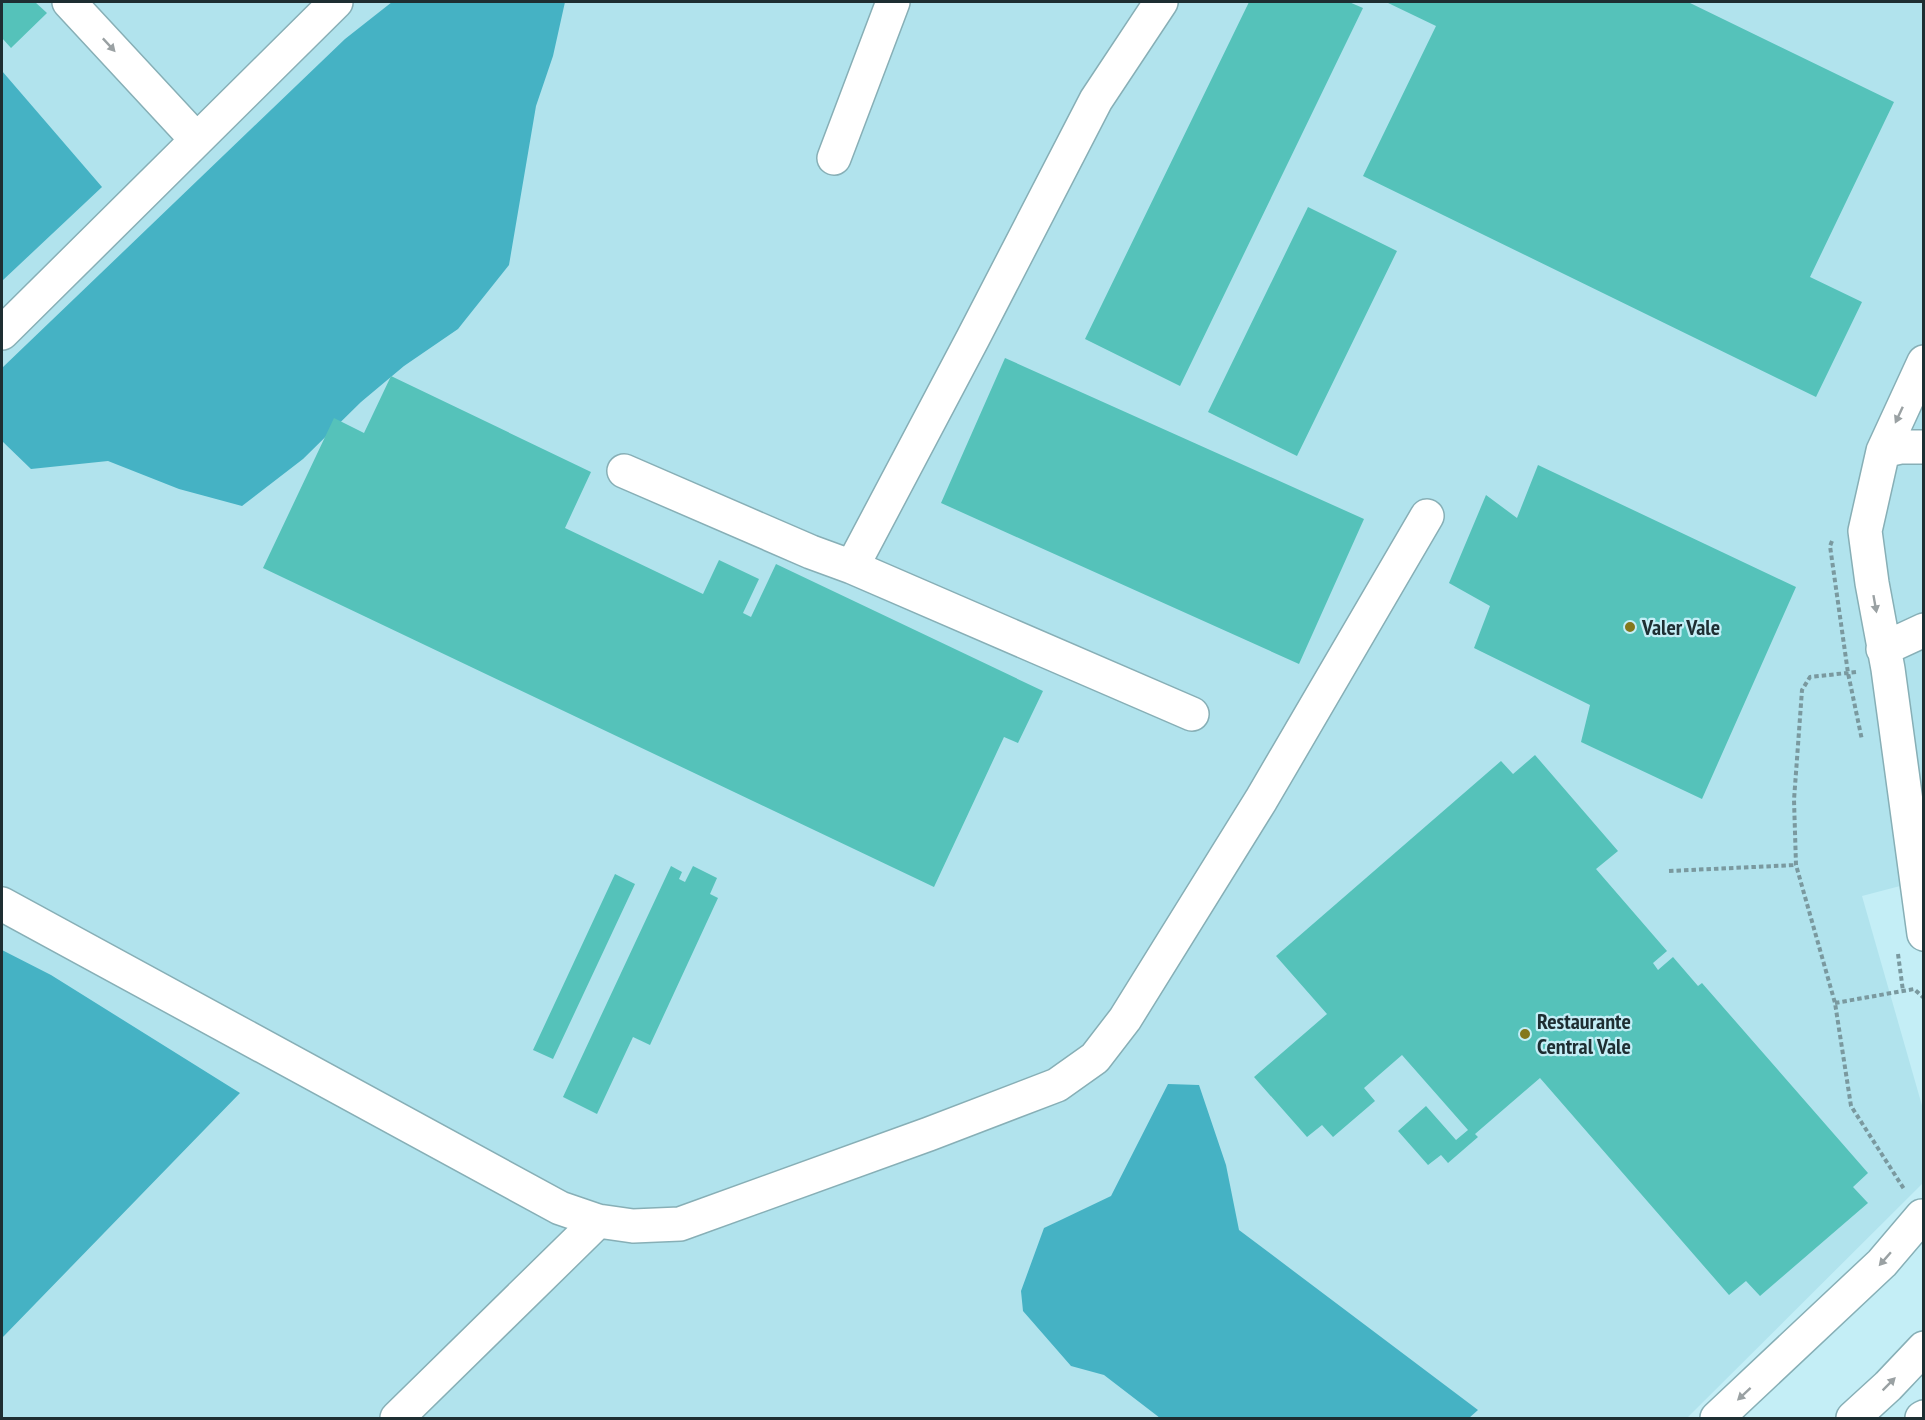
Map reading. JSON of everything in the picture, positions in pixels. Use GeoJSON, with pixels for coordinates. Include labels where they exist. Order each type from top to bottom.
{"type":"FeatureCollection","features":[{"type":"Feature","properties":{"kind":"lane"},"geometry":{"type":"LineString","coordinates":[[69,2],[196,139]]}},
{"type":"Feature","properties":{"kind":"lane"},"geometry":{"type":"LineString","coordinates":[[2,333],[334,2]]}},
{"type":"Feature","properties":{"kind":"lane"},"geometry":{"type":"LineString","coordinates":[[834,158],[893,2]]}},
{"type":"Feature","properties":{"kind":"lane"},"geometry":{"type":"LineString","coordinates":[[852,567],[1096,100],[1161,2]]}},
{"type":"Feature","properties":{"kind":"lane"},"geometry":{"type":"LineString","coordinates":[[1922,918],[1886,659],[1865,531],[1883,451],[1923,362]]}},
{"type":"Feature","properties":{"kind":"lane"},"geometry":{"type":"LineString","coordinates":[[1883,451],[1900,447],[1923,447]]}},
{"type":"Feature","properties":{"kind":"lane"},"geometry":{"type":"LineString","coordinates":[[624,471],[1192,714]]}},
{"type":"Feature","properties":{"kind":"lane"},"geometry":{"type":"LineString","coordinates":[[2,904],[560,1208],[598,1221],[633,1226],[680,1224],[1057,1085],[1095,1058],[1125,1019],[1261,800],[1426,516]]}},
{"type":"Feature","properties":{"kind":"lane"},"geometry":{"type":"LineString","coordinates":[[1886,659],[1923,630]]}},
{"type":"Feature","properties":{"kind":"lane"},"geometry":{"type":"LineString","coordinates":[[1717,1419],[1882,1263],[1922,1216]]}},
{"type":"Feature","properties":{"kind":"lane"},"geometry":{"type":"LineString","coordinates":[[397,1419],[598,1221]]}},
{"type":"Feature","properties":{"kind":"lane"},"geometry":{"type":"LineString","coordinates":[[1853,1419],[1923,1348]]}},
{"type":"Feature","properties":{"kind":"path"},"geometry":{"type":"LineString","coordinates":[[1886,659],[1810,677],[1802,690],[1794,800],[1796,866],[1835,1003],[1851,1106],[1922,1216]]}},
{"type":"Feature","properties":{"kind":"path"},"geometry":{"type":"LineString","coordinates":[[1669,871],[1796,866]]}},
{"type":"Feature","properties":{"kind":"path"},"geometry":{"type":"LineString","coordinates":[[1835,1003],[1914,989],[1923,998]]}},
{"type":"Feature","properties":{"kind":"shaded area"},"geometry":{"type":"Polygon","coordinates":[[[2,2],[1923,2],[1923,880],[1862,896],[1923,1109],[1923,1183],[1687,1418],[2,1418],[2,2]]]}},
{"type":"Feature","properties":{"kind":"shaded area"},"geometry":{"type":"Polygon","coordinates":[[[392,2],[565,2],[553,56],[536,106],[509,265],[458,329],[404,366],[361,402],[303,459],[242,506],[179,489],[108,461],[31,469],[2,441],[2,368],[345,39],[392,2]]]}},
{"type":"Feature","properties":{"kind":"shaded area"},"geometry":{"type":"Polygon","coordinates":[[[2,71],[102,187],[2,281],[2,71]]]}},
{"type":"Feature","properties":{"kind":"shaded area"},"geometry":{"type":"Polygon","coordinates":[[[2,950],[51,975],[240,1093],[2,1338],[2,950]]]}},
{"type":"Feature","properties":{"kind":"shaded area"},"geometry":{"type":"Polygon","coordinates":[[[1168,1084],[1199,1085],[1226,1165],[1239,1230],[1478,1410],[1469,1418],[1160,1418],[1104,1375],[1071,1366],[1023,1311],[1021,1291],[1044,1228],[1111,1196],[1168,1084]]]}},
{"type":"Feature","properties":{"kind":"building"},"geometry":{"type":"Polygon","coordinates":[[[2,2],[35,2],[47,13],[11,48],[2,38],[2,2]]]}},
{"type":"Feature","properties":{"kind":"building"},"geometry":{"type":"Polygon","coordinates":[[[1249,2],[1349,2],[1363,8],[1180,386],[1085,339],[1249,2]]]}},
{"type":"Feature","properties":{"kind":"building"},"geometry":{"type":"Polygon","coordinates":[[[1386,2],[1688,2],[1894,102],[1810,277],[1862,302],[1816,397],[1363,176],[1436,26],[1386,2]]]}},
{"type":"Feature","properties":{"kind":"building"},"geometry":{"type":"Polygon","coordinates":[[[1308,207],[1397,251],[1297,456],[1208,412],[1308,207]]]}},
{"type":"Feature","properties":{"kind":"building"},"geometry":{"type":"Polygon","coordinates":[[[1005,358],[1364,519],[1299,664],[941,503],[1005,358]]]}},
{"type":"Feature","properties":{"kind":"building"},"geometry":{"type":"Polygon","coordinates":[[[391,376],[591,472],[565,528],[703,594],[719,560],[759,579],[743,613],[751,617],[776,564],[1043,691],[1018,743],[1004,737],[934,887],[263,568],[334,418],[364,433],[391,376]]]}},
{"type":"Feature","properties":{"kind":"building","name":"Valer Vale"},"geometry":{"type":"Polygon","coordinates":[[[1538,465],[1796,587],[1702,799],[1581,742],[1590,705],[1474,648],[1490,606],[1449,583],[1486,495],[1517,518],[1538,465]]]}},
{"type":"Feature","properties":{"kind":"building","name":"Restaurante Central Vale"},"geometry":{"type":"Polygon","coordinates":[[[1535,755],[1618,851],[1596,869],[1667,951],[1653,963],[1658,970],[1673,957],[1698,986],[1702,983],[1868,1173],[1853,1187],[1868,1203],[1760,1296],[1746,1281],[1729,1295],[1540,1078],[1475,1134],[1478,1137],[1448,1163],[1441,1155],[1428,1165],[1398,1131],[1426,1106],[1456,1140],[1468,1130],[1402,1055],[1364,1088],[1375,1101],[1333,1137],[1322,1125],[1307,1137],[1254,1077],[1327,1014],[1276,956],[1501,761],[1513,774],[1535,755]]]}},
{"type":"Feature","properties":{"kind":"building"},"geometry":{"type":"Polygon","coordinates":[[[671,866],[682,872],[679,879],[685,882],[693,866],[717,878],[710,894],[718,898],[650,1045],[633,1037],[597,1114],[563,1097],[671,866]]]}},
{"type":"Feature","properties":{"kind":"building"},"geometry":{"type":"Polygon","coordinates":[[[615,874],[635,884],[553,1059],[533,1050],[615,874]]]}},
{"type":"Feature","properties":{"kind":"place","name":"Valer Vale"},"geometry":{"type":"Point","coordinates":[1630,627]}},
{"type":"Feature","properties":{"kind":"place","name":"Restaurante Central Vale"},"geometry":{"type":"Point","coordinates":[1525,1034]}}]}
